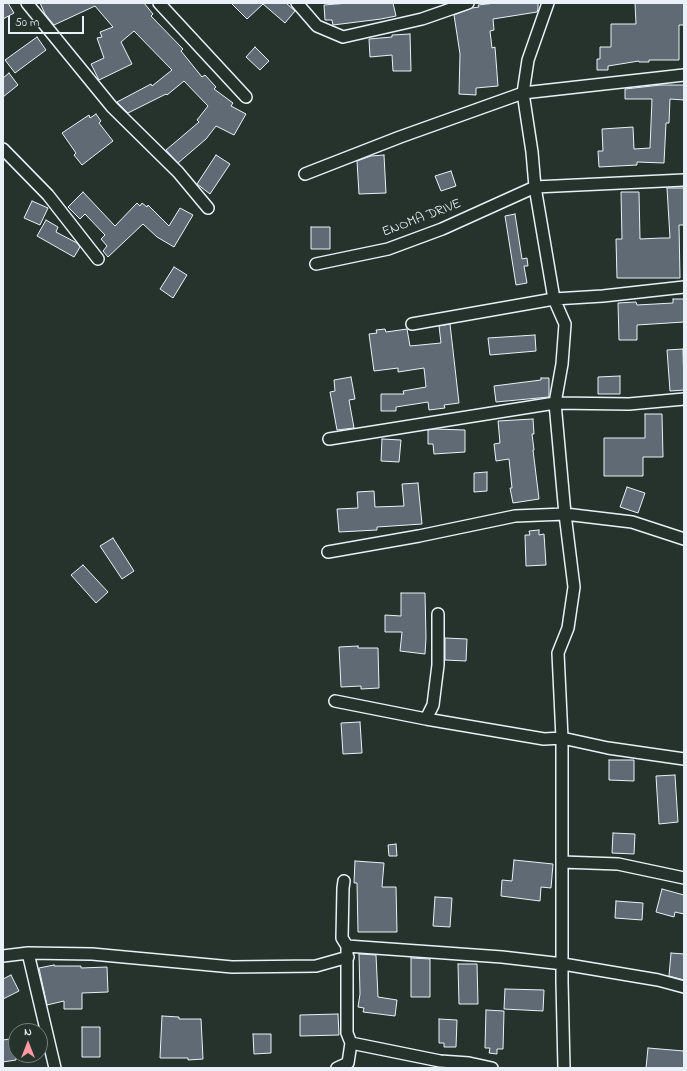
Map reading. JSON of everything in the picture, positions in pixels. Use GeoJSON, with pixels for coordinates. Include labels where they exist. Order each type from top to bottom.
{"type":"FeatureCollection","features":[{"type":"Feature","properties":{"kind":"street"},"geometry":{"type":"LineString","coordinates":[[27,3],[112,107],[178,172],[208,208]]}},
{"type":"Feature","properties":{"kind":"street"},"geometry":{"type":"LineString","coordinates":[[159,3],[246,97]]}},
{"type":"Feature","properties":{"kind":"street"},"geometry":{"type":"LineString","coordinates":[[296,3],[317,26],[343,37],[422,19],[453,5],[468,3]]}},
{"type":"Feature","properties":{"kind":"street"},"geometry":{"type":"LineString","coordinates":[[548,3],[528,60],[523,93],[532,152],[535,187],[554,300],[565,324],[562,364],[555,403],[565,514],[574,587],[568,628],[558,653],[562,738],[564,1068]]}},
{"type":"Feature","properties":{"kind":"street"},"geometry":{"type":"LineString","coordinates":[[305,174],[400,137],[523,93],[684,75]]}},
{"type":"Feature","properties":{"kind":"street"},"geometry":{"type":"LineString","coordinates":[[3,149],[48,195],[98,260]]}},
{"type":"Feature","properties":{"kind":"street"},"geometry":{"type":"LineString","coordinates":[[535,187],[684,180]]}},
{"type":"Feature","properties":{"kind":"street","name":"ENOMA DRIVE"},"geometry":{"type":"LineString","coordinates":[[316,264],[388,249],[442,229],[535,187]]}},
{"type":"Feature","properties":{"kind":"street"},"geometry":{"type":"LineString","coordinates":[[412,324],[554,300],[684,287]]}},
{"type":"Feature","properties":{"kind":"street"},"geometry":{"type":"LineString","coordinates":[[329,439],[555,403],[629,404],[684,399]]}},
{"type":"Feature","properties":{"kind":"street"},"geometry":{"type":"LineString","coordinates":[[328,552],[419,536],[515,516],[565,514],[632,522],[684,539]]}},
{"type":"Feature","properties":{"kind":"street"},"geometry":{"type":"LineString","coordinates":[[426,719],[433,705],[438,665],[438,614]]}},
{"type":"Feature","properties":{"kind":"street"},"geometry":{"type":"LineString","coordinates":[[335,701],[426,719],[544,739],[562,738],[608,748],[684,759]]}},
{"type":"Feature","properties":{"kind":"street"},"geometry":{"type":"LineString","coordinates":[[562,862],[618,864],[684,878]]}},
{"type":"Feature","properties":{"kind":"street"},"geometry":{"type":"LineString","coordinates":[[337,1068],[348,1063],[352,1043],[347,1033],[348,951],[342,938],[344,881]]}},
{"type":"Feature","properties":{"kind":"street"},"geometry":{"type":"LineString","coordinates":[[3,956],[28,953],[92,954],[232,967],[316,966],[348,951],[502,957],[563,964],[658,980],[684,986]]}},
{"type":"Feature","properties":{"kind":"street"},"geometry":{"type":"LineString","coordinates":[[28,953],[55,1068]]}},
{"type":"Feature","properties":{"kind":"street"},"geometry":{"type":"LineString","coordinates":[[352,1043],[440,1061],[470,1063],[492,1068]]}},
{"type":"Feature","properties":{"kind":"building"},"geometry":{"type":"Polygon","coordinates":[[[3,3],[8,3],[14,13],[3,19],[3,3]]]}},
{"type":"Feature","properties":{"kind":"building"},"geometry":{"type":"Polygon","coordinates":[[[40,3],[144,3],[153,14],[151,16],[183,49],[181,51],[202,77],[205,75],[216,87],[214,89],[233,103],[231,106],[246,114],[234,135],[216,126],[206,139],[178,163],[166,150],[199,122],[197,120],[208,106],[184,81],[167,95],[166,94],[128,113],[117,102],[151,84],[152,86],[172,70],[134,31],[121,42],[132,64],[99,80],[91,64],[104,58],[97,38],[102,37],[100,32],[113,27],[95,6],[54,25],[45,14],[40,3]]]}},
{"type":"Feature","properties":{"kind":"building"},"geometry":{"type":"Polygon","coordinates":[[[231,3],[286,3],[295,11],[285,23],[263,4],[247,19],[231,3]]]}},
{"type":"Feature","properties":{"kind":"building"},"geometry":{"type":"Polygon","coordinates":[[[349,3],[393,3],[396,16],[333,25],[332,20],[325,20],[324,5],[349,3]]]}},
{"type":"Feature","properties":{"kind":"building"},"geometry":{"type":"Polygon","coordinates":[[[496,3],[538,3],[538,9],[537,12],[493,19],[494,30],[490,31],[492,48],[495,47],[498,86],[476,88],[476,95],[459,94],[460,54],[454,15],[479,7],[478,5],[496,3]]]}},
{"type":"Feature","properties":{"kind":"building"},"geometry":{"type":"Polygon","coordinates":[[[635,3],[684,3],[684,25],[679,25],[679,60],[649,60],[649,62],[639,61],[608,66],[608,70],[597,70],[597,59],[600,59],[600,47],[611,47],[611,24],[636,24],[635,3]]]}},
{"type":"Feature","properties":{"kind":"building"},"geometry":{"type":"Polygon","coordinates":[[[410,34],[411,71],[393,71],[392,55],[370,57],[369,39],[410,34]]]}},
{"type":"Feature","properties":{"kind":"building"},"geometry":{"type":"Polygon","coordinates":[[[37,37],[46,50],[15,73],[5,60],[37,37]]]}},
{"type":"Feature","properties":{"kind":"building"},"geometry":{"type":"Polygon","coordinates":[[[255,47],[269,61],[260,70],[246,57],[255,47]]]}},
{"type":"Feature","properties":{"kind":"building"},"geometry":{"type":"Polygon","coordinates":[[[9,73],[18,85],[3,97],[3,78],[9,73]]]}},
{"type":"Feature","properties":{"kind":"building"},"geometry":{"type":"Polygon","coordinates":[[[661,85],[684,85],[684,100],[670,99],[669,123],[666,123],[664,163],[637,162],[637,165],[599,167],[598,151],[603,151],[602,129],[633,127],[634,149],[650,148],[652,99],[625,99],[625,89],[661,85]]]}},
{"type":"Feature","properties":{"kind":"building"},"geometry":{"type":"Polygon","coordinates":[[[96,114],[101,121],[99,123],[113,141],[82,165],[74,155],[76,153],[62,133],[89,115],[90,118],[96,114]]]}},
{"type":"Feature","properties":{"kind":"building"},"geometry":{"type":"Polygon","coordinates":[[[216,155],[230,164],[210,194],[197,184],[216,155]]]}},
{"type":"Feature","properties":{"kind":"building"},"geometry":{"type":"Polygon","coordinates":[[[384,155],[386,193],[359,194],[357,161],[371,156],[384,155]]]}},
{"type":"Feature","properties":{"kind":"building"},"geometry":{"type":"Polygon","coordinates":[[[451,171],[456,186],[441,191],[435,176],[451,171]]]}},
{"type":"Feature","properties":{"kind":"building"},"geometry":{"type":"Polygon","coordinates":[[[667,188],[684,188],[684,225],[679,225],[680,278],[617,278],[616,239],[622,239],[621,192],[639,192],[640,239],[670,238],[667,188]]]}},
{"type":"Feature","properties":{"kind":"building"},"geometry":{"type":"Polygon","coordinates":[[[83,192],[115,226],[137,203],[140,206],[142,203],[147,207],[148,205],[169,226],[180,208],[193,215],[174,247],[157,237],[143,224],[108,257],[103,251],[107,246],[101,239],[105,235],[85,214],[80,219],[68,207],[83,192]]]}},
{"type":"Feature","properties":{"kind":"building"},"geometry":{"type":"Polygon","coordinates":[[[32,201],[48,208],[40,225],[24,218],[32,201]]]}},
{"type":"Feature","properties":{"kind":"building"},"geometry":{"type":"Polygon","coordinates":[[[515,214],[522,259],[527,258],[528,266],[524,266],[527,283],[516,285],[505,216],[515,214]]]}},
{"type":"Feature","properties":{"kind":"building"},"geometry":{"type":"Polygon","coordinates":[[[46,220],[58,227],[56,232],[77,243],[80,247],[74,257],[37,236],[46,220]]]}},
{"type":"Feature","properties":{"kind":"building"},"geometry":{"type":"Polygon","coordinates":[[[311,227],[330,227],[330,249],[311,249],[311,227]]]}},
{"type":"Feature","properties":{"kind":"building"},"geometry":{"type":"Polygon","coordinates":[[[174,267],[187,275],[173,298],[160,289],[174,267]]]}},
{"type":"Feature","properties":{"kind":"building"},"geometry":{"type":"Polygon","coordinates":[[[673,299],[684,299],[684,322],[637,325],[637,340],[619,340],[618,303],[636,302],[637,305],[673,303],[673,299]]]}},
{"type":"Feature","properties":{"kind":"building"},"geometry":{"type":"Polygon","coordinates":[[[450,324],[459,403],[444,405],[445,408],[429,410],[428,402],[396,407],[396,411],[381,411],[381,394],[404,394],[403,391],[426,387],[424,368],[398,372],[398,368],[374,371],[369,334],[377,333],[376,330],[385,329],[386,332],[407,329],[410,346],[441,343],[439,326],[450,324]]]}},
{"type":"Feature","properties":{"kind":"building"},"geometry":{"type":"Polygon","coordinates":[[[535,335],[536,351],[490,355],[488,338],[535,335]]]}},
{"type":"Feature","properties":{"kind":"building"},"geometry":{"type":"Polygon","coordinates":[[[683,349],[684,390],[670,391],[667,350],[683,349]]]}},
{"type":"Feature","properties":{"kind":"building"},"geometry":{"type":"Polygon","coordinates":[[[620,376],[620,394],[598,394],[598,377],[620,376]]]}},
{"type":"Feature","properties":{"kind":"building"},"geometry":{"type":"Polygon","coordinates":[[[351,377],[355,399],[349,400],[354,428],[337,430],[330,392],[335,391],[334,380],[351,377]]]}},
{"type":"Feature","properties":{"kind":"building"},"geometry":{"type":"Polygon","coordinates":[[[541,378],[549,378],[549,397],[496,402],[494,386],[541,380],[541,378]]]}},
{"type":"Feature","properties":{"kind":"building"},"geometry":{"type":"Polygon","coordinates":[[[645,414],[662,414],[663,457],[643,457],[643,476],[604,476],[604,438],[645,438],[645,414]]]}},
{"type":"Feature","properties":{"kind":"building"},"geometry":{"type":"Polygon","coordinates":[[[533,419],[533,450],[539,499],[513,503],[510,488],[512,488],[509,459],[496,461],[494,444],[500,443],[498,421],[533,419]]]}},
{"type":"Feature","properties":{"kind":"building"},"geometry":{"type":"Polygon","coordinates":[[[428,430],[465,430],[465,452],[434,454],[433,444],[428,444],[428,430]]]}},
{"type":"Feature","properties":{"kind":"building"},"geometry":{"type":"Polygon","coordinates":[[[382,439],[401,440],[399,462],[381,461],[382,439]]]}},
{"type":"Feature","properties":{"kind":"building"},"geometry":{"type":"Polygon","coordinates":[[[487,472],[487,491],[474,492],[474,473],[487,472]]]}},
{"type":"Feature","properties":{"kind":"building"},"geometry":{"type":"Polygon","coordinates":[[[418,483],[422,524],[377,527],[377,530],[339,532],[337,509],[358,508],[357,492],[374,491],[375,507],[404,506],[402,484],[418,483]]]}},
{"type":"Feature","properties":{"kind":"building"},"geometry":{"type":"Polygon","coordinates":[[[627,487],[645,493],[638,513],[620,507],[627,487]]]}},
{"type":"Feature","properties":{"kind":"building"},"geometry":{"type":"Polygon","coordinates":[[[539,530],[539,535],[544,534],[546,565],[526,566],[525,535],[530,535],[529,531],[539,530]]]}},
{"type":"Feature","properties":{"kind":"building"},"geometry":{"type":"Polygon","coordinates":[[[113,538],[134,571],[122,579],[100,546],[113,538]]]}},
{"type":"Feature","properties":{"kind":"building"},"geometry":{"type":"Polygon","coordinates":[[[83,565],[108,592],[96,603],[71,575],[83,565]]]}},
{"type":"Feature","properties":{"kind":"building"},"geometry":{"type":"Polygon","coordinates":[[[401,593],[425,593],[425,654],[400,651],[402,632],[385,632],[385,615],[401,616],[401,593]]]}},
{"type":"Feature","properties":{"kind":"building"},"geometry":{"type":"Polygon","coordinates":[[[445,638],[467,639],[466,661],[445,660],[445,638]]]}},
{"type":"Feature","properties":{"kind":"building"},"geometry":{"type":"Polygon","coordinates":[[[358,646],[358,648],[378,648],[379,688],[361,689],[361,686],[341,687],[339,647],[358,646]]]}},
{"type":"Feature","properties":{"kind":"building"},"geometry":{"type":"Polygon","coordinates":[[[360,722],[362,753],[343,754],[341,723],[360,722]]]}},
{"type":"Feature","properties":{"kind":"building"},"geometry":{"type":"Polygon","coordinates":[[[609,760],[634,760],[634,781],[609,780],[609,760]]]}},
{"type":"Feature","properties":{"kind":"building"},"geometry":{"type":"Polygon","coordinates":[[[675,775],[678,822],[659,824],[656,776],[675,775]]]}},
{"type":"Feature","properties":{"kind":"building"},"geometry":{"type":"Polygon","coordinates":[[[613,833],[635,834],[634,854],[612,853],[613,833]]]}},
{"type":"Feature","properties":{"kind":"building"},"geometry":{"type":"Polygon","coordinates":[[[396,844],[397,856],[389,856],[388,845],[396,844]]]}},
{"type":"Feature","properties":{"kind":"building"},"geometry":{"type":"Polygon","coordinates":[[[514,860],[553,864],[551,888],[541,887],[540,901],[501,896],[502,880],[512,881],[514,860]]]}},
{"type":"Feature","properties":{"kind":"building"},"geometry":{"type":"Polygon","coordinates":[[[355,861],[384,863],[382,887],[396,887],[397,932],[358,932],[357,883],[354,883],[355,861]]]}},
{"type":"Feature","properties":{"kind":"building"},"geometry":{"type":"Polygon","coordinates":[[[662,889],[684,895],[684,914],[675,912],[674,917],[656,912],[662,889]]]}},
{"type":"Feature","properties":{"kind":"building"},"geometry":{"type":"Polygon","coordinates":[[[435,897],[452,898],[450,927],[433,926],[435,897]]]}},
{"type":"Feature","properties":{"kind":"building"},"geometry":{"type":"Polygon","coordinates":[[[616,901],[643,903],[642,920],[615,918],[616,901]]]}},
{"type":"Feature","properties":{"kind":"building"},"geometry":{"type":"Polygon","coordinates":[[[671,953],[684,954],[684,980],[669,976],[671,953]]]}},
{"type":"Feature","properties":{"kind":"building"},"geometry":{"type":"Polygon","coordinates":[[[359,954],[376,955],[378,997],[397,1000],[395,1016],[363,1012],[364,1008],[358,1007],[360,994],[359,954]]]}},
{"type":"Feature","properties":{"kind":"building"},"geometry":{"type":"Polygon","coordinates":[[[411,958],[430,959],[430,997],[411,997],[411,958]]]}},
{"type":"Feature","properties":{"kind":"building"},"geometry":{"type":"Polygon","coordinates":[[[458,964],[477,964],[478,1004],[459,1004],[458,964]]]}},
{"type":"Feature","properties":{"kind":"building"},"geometry":{"type":"Polygon","coordinates":[[[54,965],[81,966],[81,968],[107,967],[108,992],[82,993],[82,1009],[64,1009],[64,1001],[47,1005],[39,968],[54,965]]]}},
{"type":"Feature","properties":{"kind":"building"},"geometry":{"type":"Polygon","coordinates":[[[11,975],[19,991],[3,999],[3,979],[11,975]]]}},
{"type":"Feature","properties":{"kind":"building"},"geometry":{"type":"Polygon","coordinates":[[[505,989],[544,990],[543,1011],[504,1009],[505,989]]]}},
{"type":"Feature","properties":{"kind":"building"},"geometry":{"type":"Polygon","coordinates":[[[486,1010],[504,1011],[503,1049],[497,1049],[497,1054],[489,1053],[490,1048],[485,1048],[486,1010]]]}},
{"type":"Feature","properties":{"kind":"building"},"geometry":{"type":"Polygon","coordinates":[[[338,1014],[339,1035],[300,1036],[300,1015],[338,1014]]]}},
{"type":"Feature","properties":{"kind":"building"},"geometry":{"type":"Polygon","coordinates":[[[162,1016],[179,1017],[179,1019],[201,1019],[203,1059],[188,1060],[188,1058],[160,1058],[162,1016]]]}},
{"type":"Feature","properties":{"kind":"building"},"geometry":{"type":"Polygon","coordinates":[[[439,1019],[457,1020],[456,1047],[444,1047],[444,1043],[439,1043],[439,1019]]]}},
{"type":"Feature","properties":{"kind":"building"},"geometry":{"type":"Polygon","coordinates":[[[82,1027],[100,1027],[100,1057],[82,1057],[82,1027]]]}},
{"type":"Feature","properties":{"kind":"building"},"geometry":{"type":"Polygon","coordinates":[[[253,1034],[271,1034],[271,1053],[254,1054],[253,1034]]]}},
{"type":"Feature","properties":{"kind":"building"},"geometry":{"type":"Polygon","coordinates":[[[8,1039],[8,1061],[3,1062],[3,1040],[8,1039]]]}},
{"type":"Feature","properties":{"kind":"building"},"geometry":{"type":"Polygon","coordinates":[[[648,1048],[684,1051],[684,1068],[646,1068],[648,1048]]]}}]}
